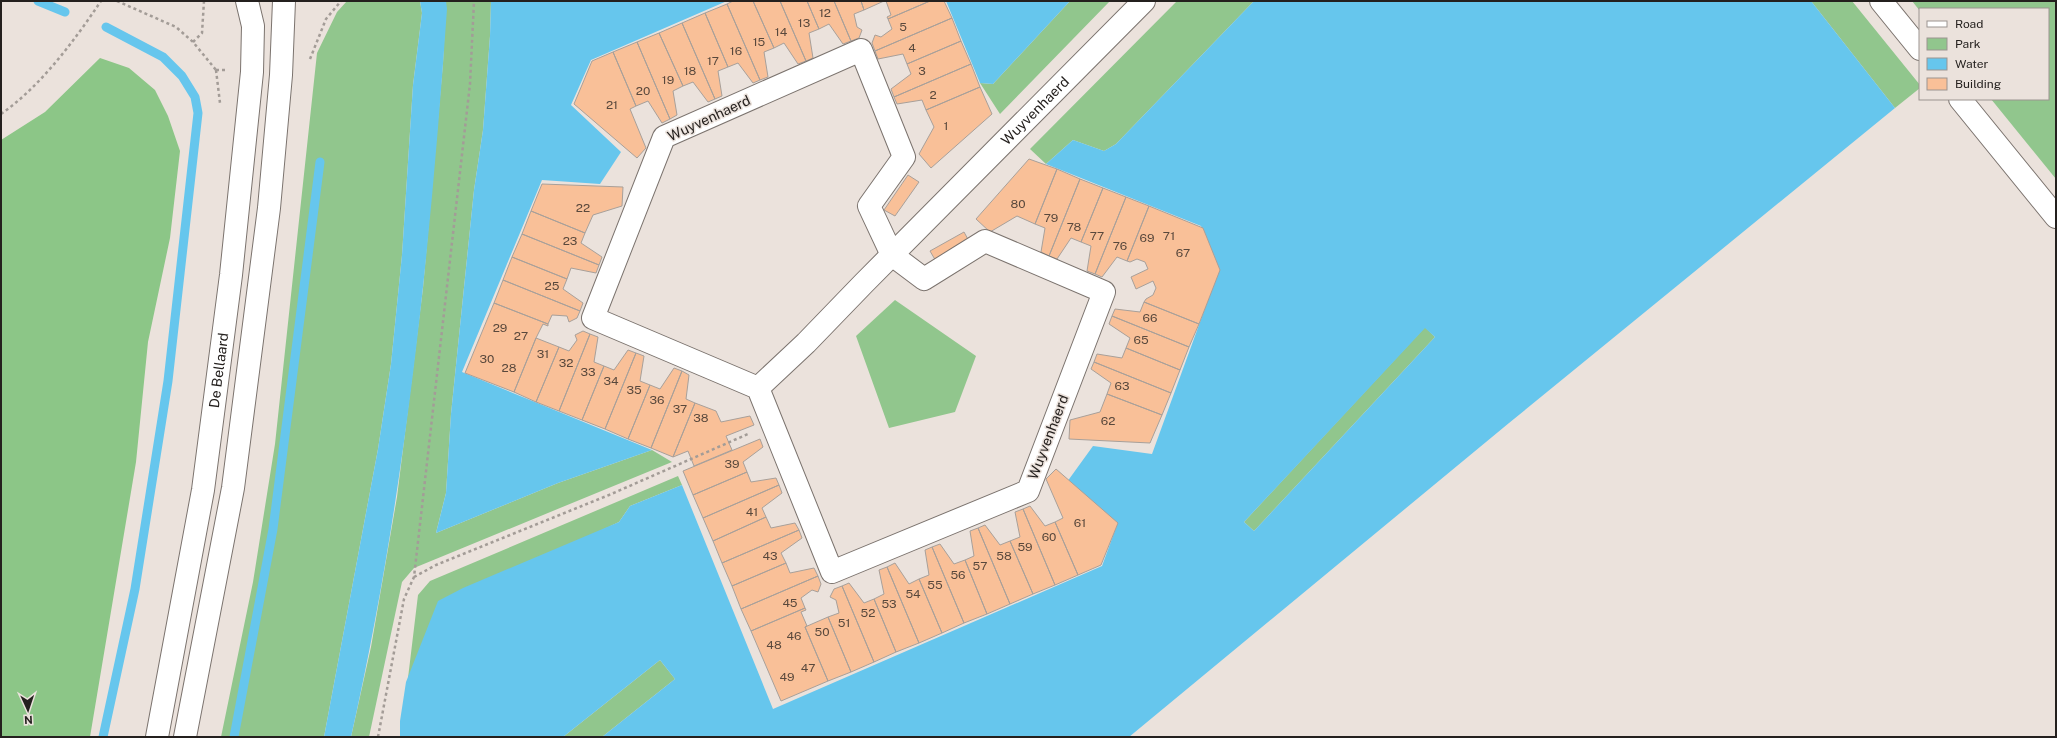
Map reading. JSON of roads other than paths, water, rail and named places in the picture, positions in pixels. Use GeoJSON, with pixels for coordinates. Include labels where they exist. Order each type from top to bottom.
{"type":"FeatureCollection","features":[{"type":"Feature","properties":{"kind":"street","name":"De Bellaard"},"geometry":{"type":"LineString","coordinates":[[157,737],[203,490],[231,275],[252,72],[253,26],[247,1]]}},
{"type":"Feature","properties":{"kind":"street"},"geometry":{"type":"LineString","coordinates":[[184,737],[233,488],[269,208],[281,75],[284,1]]}},
{"type":"Feature","properties":{"kind":"street","name":"Wuyvenhaerd"},"geometry":{"type":"LineString","coordinates":[[758,388],[806,343],[1144,1]]}},
{"type":"Feature","properties":{"kind":"street"},"geometry":{"type":"LineString","coordinates":[[1881,1],[1919,48]]}},
{"type":"Feature","properties":{"kind":"street","name":"Wuyvenhaerd"},"geometry":{"type":"LineString","coordinates":[[861,50],[904,157],[869,206],[892,255],[924,280],[985,241],[1104,292],[1028,490],[832,572],[758,388],[593,318],[664,137],[861,50]]}},
{"type":"Feature","properties":{"kind":"street"},"geometry":{"type":"LineString","coordinates":[[1961,100],[2056,217]]}},
{"type":"Feature","properties":{"kind":"water"},"geometry":{"type":"Polygon","coordinates":[[[420,1],[446,1],[447,9],[432,192],[413,375],[401,466],[386,557],[370,647],[351,737],[324,737],[378,449],[391,364],[402,255],[413,85],[422,13],[420,1]]]}},
{"type":"Feature","properties":{"kind":"water"},"geometry":{"type":"Polygon","coordinates":[[[491,1],[727,1],[591,60],[571,105],[621,152],[600,184],[542,180],[462,372],[652,450],[558,483],[436,533],[446,493],[451,414],[474,190],[483,130],[491,1]]]}},
{"type":"Feature","properties":{"kind":"water"},"geometry":{"type":"Polygon","coordinates":[[[946,1],[1070,1],[993,84],[980,83],[946,1]]]}},
{"type":"Feature","properties":{"kind":"water"},"geometry":{"type":"Polygon","coordinates":[[[1254,1],[1811,1],[1895,108],[1509,423],[1129,737],[602,737],[675,679],[660,660],[563,737],[400,737],[400,721],[406,682],[438,601],[463,588],[619,522],[630,506],[682,485],[773,709],[1102,566],[1117,525],[1067,482],[1093,446],[1152,454],[1219,270],[1201,226],[1046,164],[1073,140],[1104,151],[1116,144],[1254,1]],[[1425,328],[1244,522],[1254,531],[1435,337],[1425,328]]]}},
{"type":"Feature","properties":{"kind":"waterway"},"geometry":{"type":"LineString","coordinates":[[38,1],[65,12]]}},
{"type":"Feature","properties":{"kind":"waterway"},"geometry":{"type":"LineString","coordinates":[[103,737],[135,589],[168,381],[198,113],[195,97],[182,76],[163,57],[106,27]]}},
{"type":"Feature","properties":{"kind":"waterway"},"geometry":{"type":"LineString","coordinates":[[234,737],[273,529],[320,162]]}}]}
